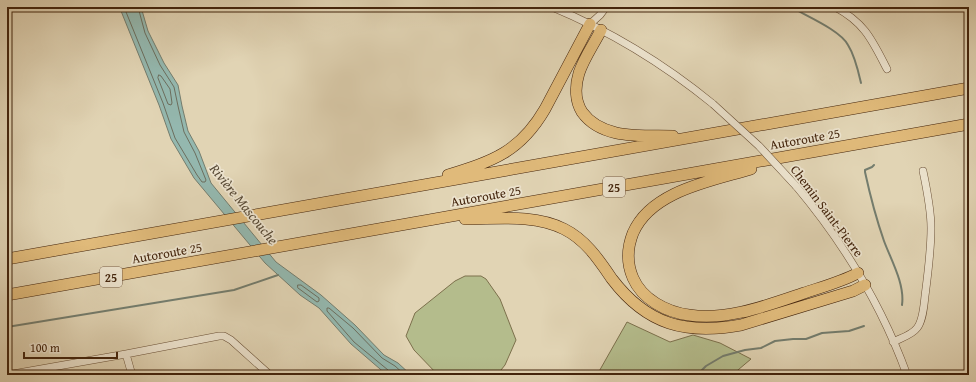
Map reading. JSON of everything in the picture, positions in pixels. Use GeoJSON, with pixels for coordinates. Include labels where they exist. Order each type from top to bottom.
{"type":"FeatureCollection","features":[{"type":"Feature","properties":{"kind":"highway"},"geometry":{"type":"LineString","coordinates":[[406,188],[485,163],[502,155],[518,143],[541,116],[590,24]]}},
{"type":"Feature","properties":{"kind":"highway"},"geometry":{"type":"LineString","coordinates":[[602,30],[578,75],[576,95],[581,110],[595,125],[623,134],[695,137]]}},
{"type":"Feature","properties":{"kind":"highway","name":"Autoroute 25"},"geometry":{"type":"LineString","coordinates":[[7,259],[969,88]]}},
{"type":"Feature","properties":{"kind":"highway","name":"Autoroute 25"},"geometry":{"type":"LineString","coordinates":[[7,295],[969,124]]}},
{"type":"Feature","properties":{"kind":"highway"},"geometry":{"type":"LineString","coordinates":[[798,154],[693,186],[673,195],[653,208],[644,216],[637,226],[629,244],[628,258],[631,272],[635,281],[647,296],[657,304],[667,309],[690,316],[709,316],[732,314],[752,309],[858,274]]}},
{"type":"Feature","properties":{"kind":"highway"},"geometry":{"type":"LineString","coordinates":[[431,220],[515,218],[538,221],[558,227],[577,238],[588,248],[620,289],[640,308],[659,320],[688,328],[716,329],[741,325],[865,286]]}},
{"type":"Feature","properties":{"kind":"street","name":"Chemin Saint-Pierre"},"geometry":{"type":"LineString","coordinates":[[552,7],[602,30],[665,68],[713,104],[739,126],[759,146],[796,186],[834,236],[858,274],[879,312],[907,375]]}},
{"type":"Feature","properties":{"kind":"street"},"geometry":{"type":"LineString","coordinates":[[590,24],[606,7]]}},
{"type":"Feature","properties":{"kind":"street"},"geometry":{"type":"LineString","coordinates":[[835,7],[852,18],[865,30],[887,69]]}},
{"type":"Feature","properties":{"kind":"street"},"geometry":{"type":"LineString","coordinates":[[600,15],[602,30]]}},
{"type":"Feature","properties":{"kind":"street"},"geometry":{"type":"LineString","coordinates":[[893,342],[911,333],[917,328],[923,311],[929,262],[931,228],[923,171]]}},
{"type":"Feature","properties":{"kind":"street"},"geometry":{"type":"LineString","coordinates":[[7,375],[219,336],[224,336],[231,340],[270,375]]}},
{"type":"Feature","properties":{"kind":"street"},"geometry":{"type":"LineString","coordinates":[[126,354],[132,375]]}},
{"type":"Feature","properties":{"kind":"street"},"geometry":{"type":"LineString","coordinates":[[47,367],[51,375]]}},
{"type":"Feature","properties":{"kind":"green space"},"geometry":{"type":"Polygon","coordinates":[[[465,276],[481,276],[486,279],[500,299],[516,340],[505,365],[497,375],[438,375],[414,350],[406,336],[415,313],[455,281],[465,276]]]}},
{"type":"Feature","properties":{"kind":"green space"},"geometry":{"type":"Polygon","coordinates":[[[627,322],[670,342],[693,335],[720,343],[751,359],[732,375],[597,375],[627,322]]]}},
{"type":"Feature","properties":{"kind":"water","name":"Rivière Mascouche"},"geometry":{"type":"Polygon","coordinates":[[[120,7],[141,7],[148,31],[164,63],[178,85],[188,131],[199,151],[211,183],[276,262],[321,295],[355,325],[384,355],[398,363],[411,375],[387,375],[351,344],[319,308],[300,295],[265,263],[194,178],[171,139],[120,7]]]}},
{"type":"Feature","properties":{"kind":"waterway"},"geometry":{"type":"LineString","coordinates":[[791,7],[822,24],[844,39],[853,54],[861,83]]}},
{"type":"Feature","properties":{"kind":"waterway"},"geometry":{"type":"LineString","coordinates":[[874,165],[865,170],[865,172],[881,232],[897,272],[901,289],[902,305]]}},
{"type":"Feature","properties":{"kind":"waterway"},"geometry":{"type":"LineString","coordinates":[[7,327],[234,290],[278,275]]}},
{"type":"Feature","properties":{"kind":"waterway"},"geometry":{"type":"LineString","coordinates":[[697,375],[706,366],[723,356],[745,350],[761,348],[775,341],[806,339],[822,333],[849,331],[864,326]]}}]}
